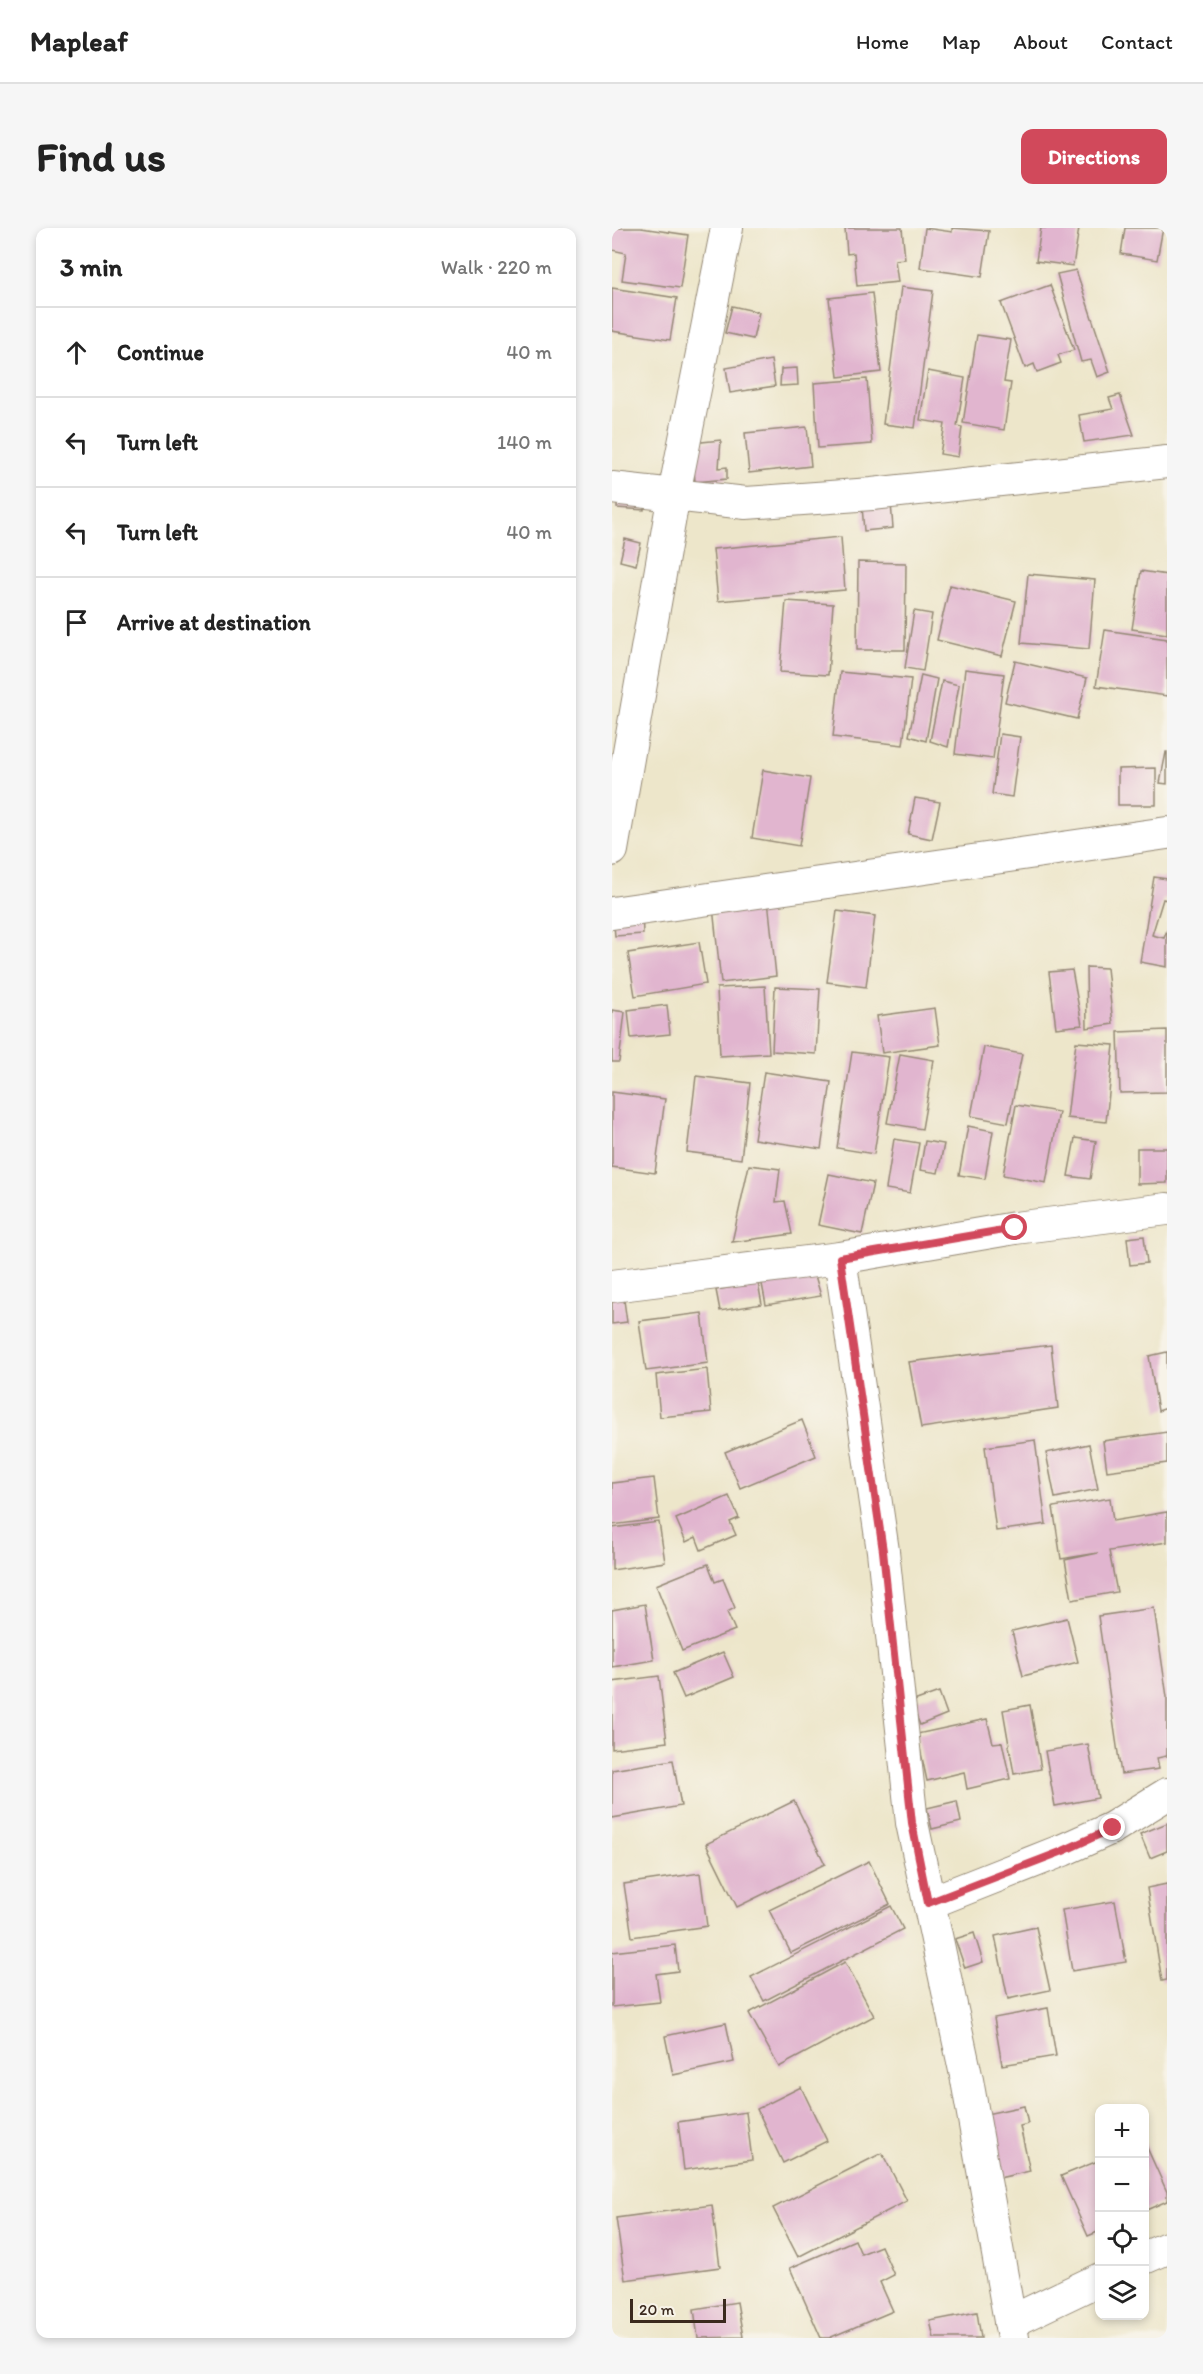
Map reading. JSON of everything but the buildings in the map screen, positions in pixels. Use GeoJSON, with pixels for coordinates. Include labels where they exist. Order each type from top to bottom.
{"type":"FeatureCollection","features":[{"type":"Feature","properties":{"kind":"street"},"geometry":{"type":"LineString","coordinates":[[612,850],[674,494],[727,228]]}},
{"type":"Feature","properties":{"kind":"street"},"geometry":{"type":"LineString","coordinates":[[612,488],[746,503],[872,494],[1167,462]]}},
{"type":"Feature","properties":{"kind":"street"},"geometry":{"type":"LineString","coordinates":[[612,912],[1167,833]]}},
{"type":"Feature","properties":{"kind":"street"},"geometry":{"type":"LineString","coordinates":[[612,1286],[840,1258],[1015,1228],[1167,1209]]}},
{"type":"Feature","properties":{"kind":"street"},"geometry":{"type":"LineString","coordinates":[[840,1258],[883,1551],[912,1823],[967,2080],[1011,2330],[1095,2282]]}},
{"type":"Feature","properties":{"kind":"street"},"geometry":{"type":"LineString","coordinates":[[928,1903],[1063,1851],[1113,1828],[1167,1794]]}},
{"type":"Feature","properties":{"kind":"street"},"geometry":{"type":"LineString","coordinates":[[1149,2256],[1167,2248]]}},
{"type":"Feature","properties":{"kind":"route"},"geometry":{"type":"LineString","coordinates":[[1015,1228],[840,1258],[883,1551],[912,1823],[928,1903],[1063,1851],[1113,1828]]}}]}
